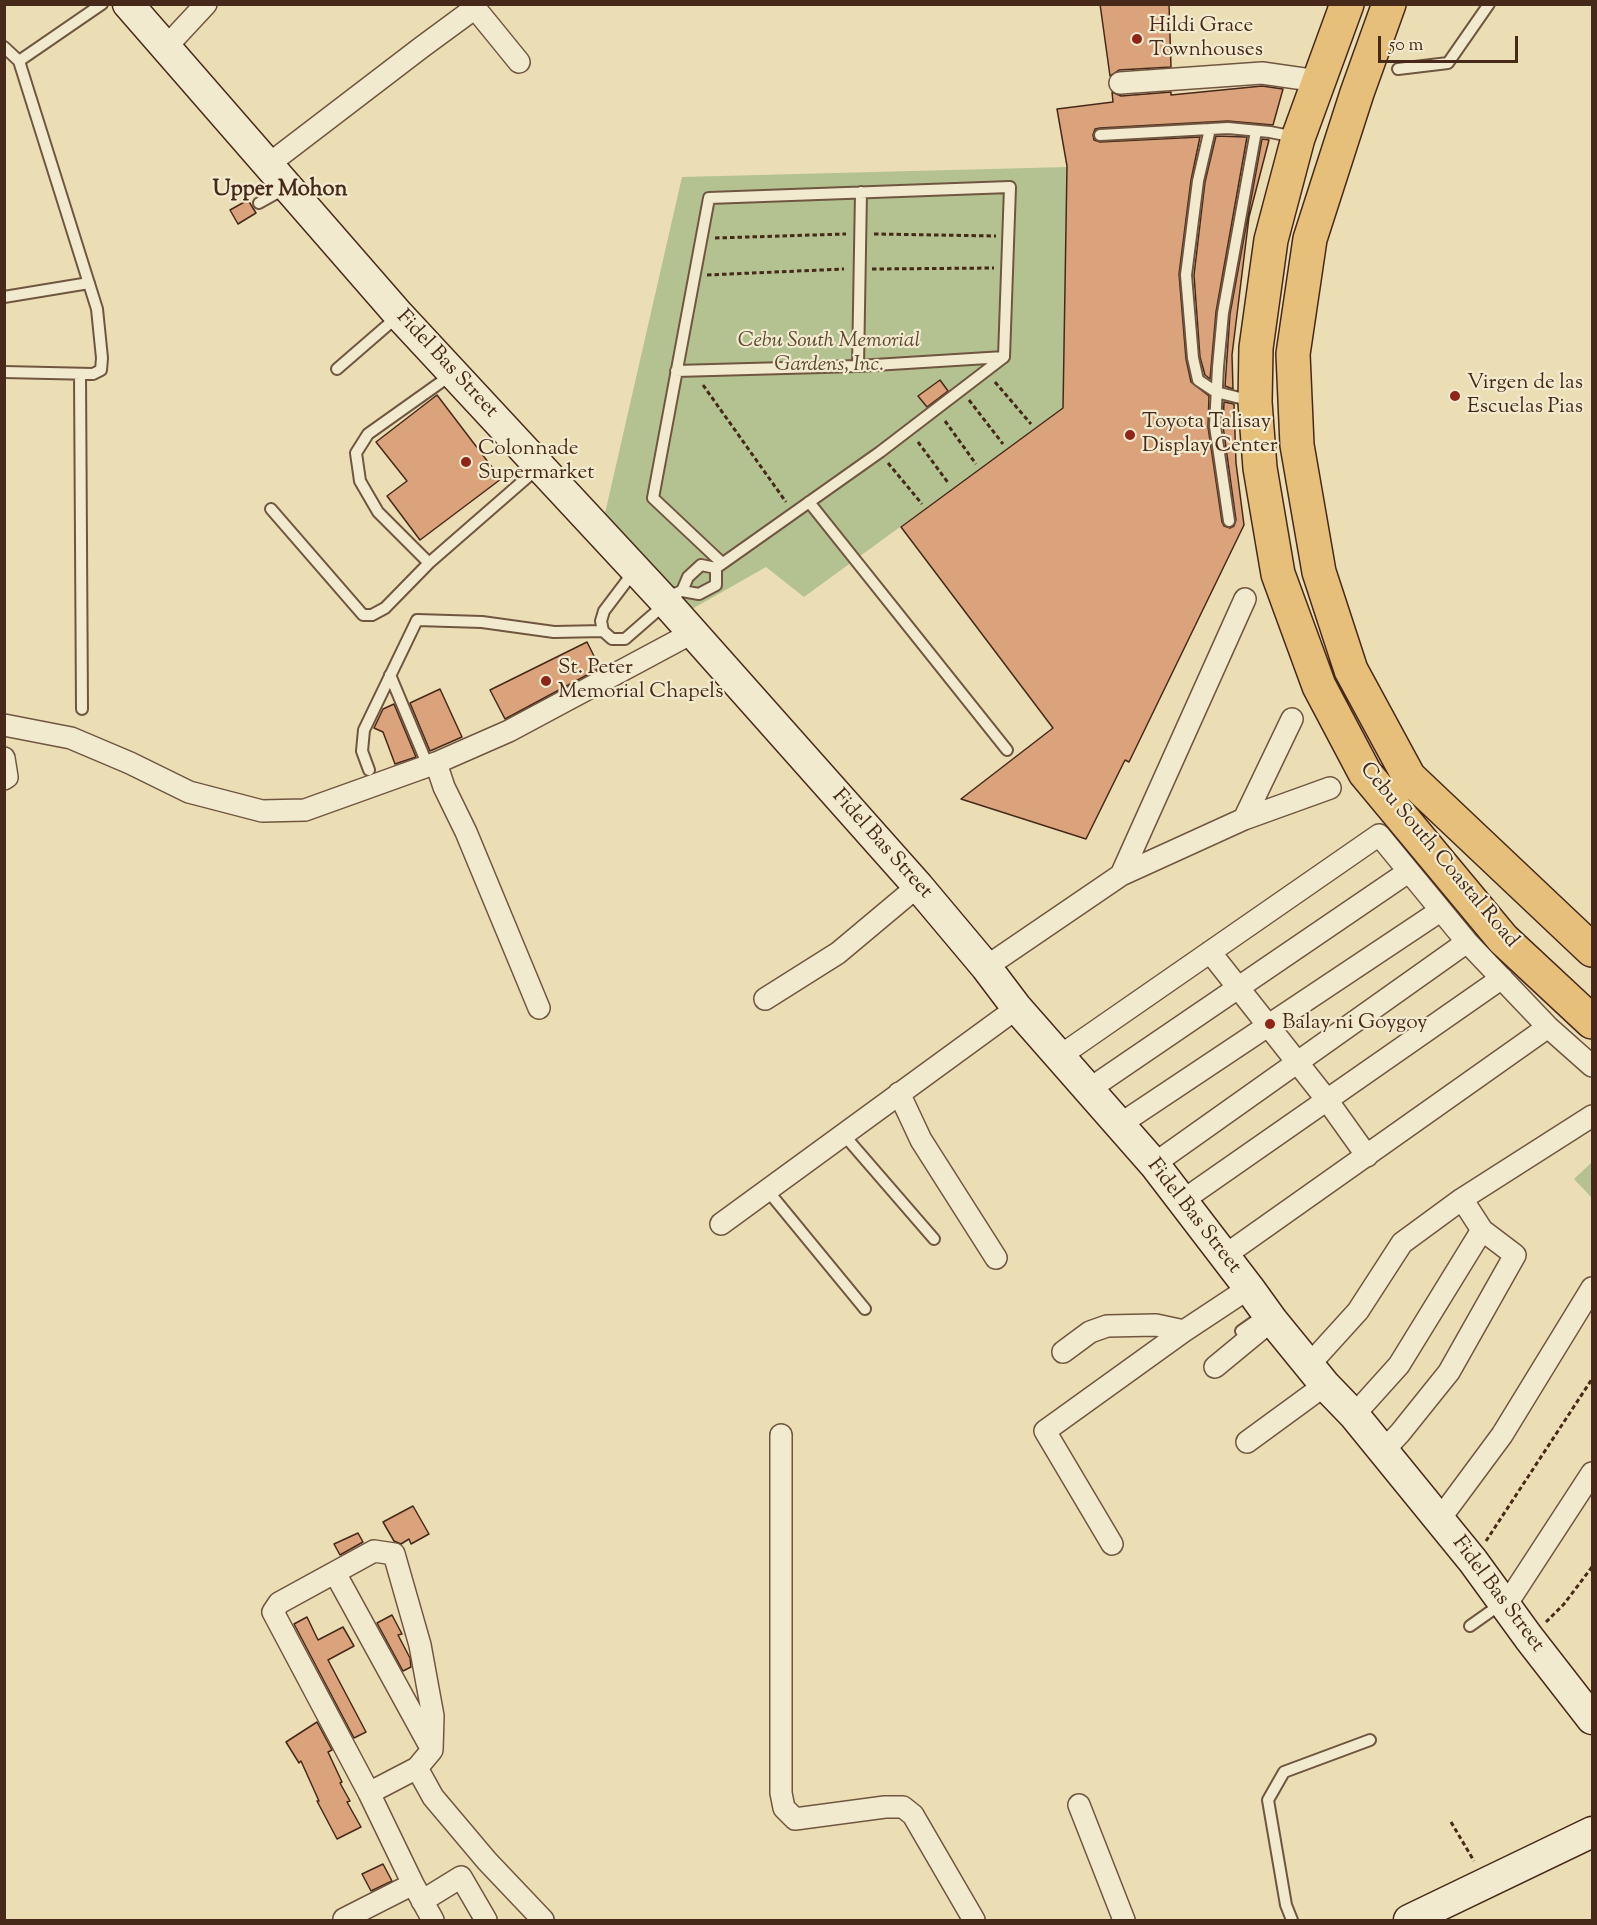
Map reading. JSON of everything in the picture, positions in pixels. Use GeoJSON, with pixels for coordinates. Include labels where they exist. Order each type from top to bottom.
{"type":"FeatureCollection","features":[{"type":"Feature","properties":{"kind":"highway","name":"Cebu South Coastal Road"},"geometry":{"type":"LineString","coordinates":[[1347,4],[1298,138],[1271,240],[1256,348],[1260,468],[1278,574],[1319,686],[1365,772],[1503,939],[1530,984],[1593,1022]]}},
{"type":"Feature","properties":{"kind":"highway","name":"Cebu South Coastal Road"},"geometry":{"type":"LineString","coordinates":[[1389,4],[1357,93],[1310,240],[1293,354],[1297,445],[1319,572],[1351,670],[1409,777],[1593,951]]}},
{"type":"Feature","properties":{"kind":"street","name":"Fidel Bas Street"},"geometry":{"type":"LineString","coordinates":[[128,4],[399,315],[635,569],[670,598],[692,633],[918,886],[1017,1008],[1154,1164],[1269,1316],[1317,1375],[1354,1415],[1473,1561],[1529,1638],[1593,1719]]}},
{"type":"Feature","properties":{"kind":"street"},"geometry":{"type":"LineString","coordinates":[[166,47],[206,4]]}},
{"type":"Feature","properties":{"kind":"street"},"geometry":{"type":"LineString","coordinates":[[269,164],[475,8],[519,62]]}},
{"type":"Feature","properties":{"kind":"street"},"geometry":{"type":"LineString","coordinates":[[1120,83],[1262,73],[1318,81]]}},
{"type":"Feature","properties":{"kind":"street"},"geometry":{"type":"LineString","coordinates":[[1121,875],[1245,599]]}},
{"type":"Feature","properties":{"kind":"street"},"geometry":{"type":"LineString","coordinates":[[4,725],[71,738],[130,763],[189,792],[262,811],[305,810],[432,764],[509,731],[692,633]]}},
{"type":"Feature","properties":{"kind":"street"},"geometry":{"type":"LineString","coordinates":[[1244,819],[1292,719]]}},
{"type":"Feature","properties":{"kind":"street"},"geometry":{"type":"LineString","coordinates":[[4,758],[7,777],[4,779]]}},
{"type":"Feature","properties":{"kind":"street"},"geometry":{"type":"LineString","coordinates":[[432,764],[466,832],[538,1008]]}},
{"type":"Feature","properties":{"kind":"street"},"geometry":{"type":"LineString","coordinates":[[986,967],[1121,875],[1244,819],[1330,788]]}},
{"type":"Feature","properties":{"kind":"street"},"geometry":{"type":"LineString","coordinates":[[1060,1056],[1379,835],[1440,911],[1502,978],[1530,984],[1548,1027],[1593,1066]]}},
{"type":"Feature","properties":{"kind":"street"},"geometry":{"type":"LineString","coordinates":[[1088,1090],[1408,872]]}},
{"type":"Feature","properties":{"kind":"street"},"geometry":{"type":"LineString","coordinates":[[765,999],[838,952],[918,886]]}},
{"type":"Feature","properties":{"kind":"street"},"geometry":{"type":"LineString","coordinates":[[1119,1125],[1440,911]]}},
{"type":"Feature","properties":{"kind":"street"},"geometry":{"type":"LineString","coordinates":[[1154,1164],[1467,942]]}},
{"type":"Feature","properties":{"kind":"street"},"geometry":{"type":"LineString","coordinates":[[1210,952],[1327,1100],[1367,1156]]}},
{"type":"Feature","properties":{"kind":"street"},"geometry":{"type":"LineString","coordinates":[[1182,1201],[1502,978]]}},
{"type":"Feature","properties":{"kind":"street"},"geometry":{"type":"LineString","coordinates":[[721,1224],[1017,1008]]}},
{"type":"Feature","properties":{"kind":"street"},"geometry":{"type":"LineString","coordinates":[[1224,1256],[1548,1027]]}},
{"type":"Feature","properties":{"kind":"street"},"geometry":{"type":"LineString","coordinates":[[899,1093],[921,1140],[996,1258]]}},
{"type":"Feature","properties":{"kind":"street"},"geometry":{"type":"LineString","coordinates":[[1247,1443],[1317,1375],[1402,1243],[1462,1199],[1593,1116]]}},
{"type":"Feature","properties":{"kind":"street"},"geometry":{"type":"LineString","coordinates":[[1383,1451],[1449,1372],[1515,1255],[1482,1230],[1462,1199]]}},
{"type":"Feature","properties":{"kind":"street"},"geometry":{"type":"LineString","coordinates":[[1354,1415],[1399,1365],[1482,1230]]}},
{"type":"Feature","properties":{"kind":"street"},"geometry":{"type":"LineString","coordinates":[[1112,1544],[1045,1431],[1184,1331],[1249,1288]]}},
{"type":"Feature","properties":{"kind":"street"},"geometry":{"type":"LineString","coordinates":[[1439,1520],[1502,1435],[1593,1288]]}},
{"type":"Feature","properties":{"kind":"street"},"geometry":{"type":"LineString","coordinates":[[1215,1367],[1269,1316]]}},
{"type":"Feature","properties":{"kind":"street"},"geometry":{"type":"LineString","coordinates":[[1063,1352],[1090,1332],[1107,1326],[1156,1325],[1184,1331]]}},
{"type":"Feature","properties":{"kind":"street"},"geometry":{"type":"LineString","coordinates":[[781,1435],[781,1793],[784,1808],[795,1819],[885,1807],[903,1807],[913,1815],[974,1920]]}},
{"type":"Feature","properties":{"kind":"street"},"geometry":{"type":"LineString","coordinates":[[1505,1603],[1593,1473]]}},
{"type":"Feature","properties":{"kind":"street"},"geometry":{"type":"LineString","coordinates":[[369,1793],[417,1768],[432,1750],[433,1716],[420,1645],[394,1554],[374,1551],[279,1603],[273,1612],[369,1793],[417,1892],[434,1920]]}},
{"type":"Feature","properties":{"kind":"street"},"geometry":{"type":"LineString","coordinates":[[334,1573],[432,1750]]}},
{"type":"Feature","properties":{"kind":"street"},"geometry":{"type":"LineString","coordinates":[[417,1768],[433,1797],[487,1861],[543,1920]]}},
{"type":"Feature","properties":{"kind":"street"},"geometry":{"type":"LineString","coordinates":[[1079,1805],[1124,1920]]}},
{"type":"Feature","properties":{"kind":"street"},"geometry":{"type":"LineString","coordinates":[[1409,1920],[1593,1832]]}},
{"type":"Feature","properties":{"kind":"street"},"geometry":{"type":"LineString","coordinates":[[344,1919],[461,1877],[487,1861]]}},
{"type":"Feature","properties":{"kind":"street"},"geometry":{"type":"LineString","coordinates":[[461,1877],[486,1920]]}},
{"type":"Feature","properties":{"kind":"lane"},"geometry":{"type":"LineString","coordinates":[[19,61],[102,4]]}},
{"type":"Feature","properties":{"kind":"lane"},"geometry":{"type":"LineString","coordinates":[[1398,69],[1448,63],[1489,4]]}},
{"type":"Feature","properties":{"kind":"lane"},"geometry":{"type":"LineString","coordinates":[[4,47],[19,61],[97,309],[102,358],[101,370],[93,374],[4,372]]}},
{"type":"Feature","properties":{"kind":"lane"},"geometry":{"type":"LineString","coordinates":[[1100,135],[1228,128],[1256,130],[1298,138]]}},
{"type":"Feature","properties":{"kind":"lane"},"geometry":{"type":"LineString","coordinates":[[1210,129],[1198,181],[1186,275],[1192,349],[1198,380],[1216,392],[1256,402]]}},
{"type":"Feature","properties":{"kind":"lane"},"geometry":{"type":"LineString","coordinates":[[1228,521],[1215,426],[1216,392],[1223,313],[1256,130]]}},
{"type":"Feature","properties":{"kind":"lane"},"geometry":{"type":"LineString","coordinates":[[259,204],[289,187]]}},
{"type":"Feature","properties":{"kind":"lane"},"geometry":{"type":"LineString","coordinates":[[719,566],[653,498],[709,198],[1010,187],[1004,357]]}},
{"type":"Feature","properties":{"kind":"lane"},"geometry":{"type":"LineString","coordinates":[[858,366],[861,192]]}},
{"type":"Feature","properties":{"kind":"lane"},"geometry":{"type":"LineString","coordinates":[[4,297],[88,283]]}},
{"type":"Feature","properties":{"kind":"lane"},"geometry":{"type":"LineString","coordinates":[[337,369],[399,315]]}},
{"type":"Feature","properties":{"kind":"lane"},"geometry":{"type":"LineString","coordinates":[[676,371],[858,366],[1004,357]]}},
{"type":"Feature","properties":{"kind":"lane"},"geometry":{"type":"LineString","coordinates":[[635,569],[604,611],[601,621],[603,631],[612,639],[625,639],[670,598],[701,565],[719,566],[910,431],[1004,357]]}},
{"type":"Feature","properties":{"kind":"lane"},"geometry":{"type":"LineString","coordinates":[[429,563],[378,512],[360,481],[356,453],[368,434],[454,373]]}},
{"type":"Feature","properties":{"kind":"lane"},"geometry":{"type":"LineString","coordinates":[[80,374],[82,709]]}},
{"type":"Feature","properties":{"kind":"lane"},"geometry":{"type":"LineString","coordinates":[[271,509],[363,615],[372,615],[384,608],[429,563],[539,467]]}},
{"type":"Feature","properties":{"kind":"lane"},"geometry":{"type":"LineString","coordinates":[[809,502],[1007,750]]}},
{"type":"Feature","properties":{"kind":"lane"},"geometry":{"type":"LineString","coordinates":[[670,598],[699,594],[716,585],[719,566]]}},
{"type":"Feature","properties":{"kind":"lane"},"geometry":{"type":"LineString","coordinates":[[369,770],[362,751],[364,730],[417,620],[482,622],[554,632],[603,631]]}},
{"type":"Feature","properties":{"kind":"lane"},"geometry":{"type":"LineString","coordinates":[[390,675],[432,764]]}},
{"type":"Feature","properties":{"kind":"lane"},"geometry":{"type":"LineString","coordinates":[[844,1134],[934,1239]]}},
{"type":"Feature","properties":{"kind":"lane"},"geometry":{"type":"LineString","coordinates":[[768,1191],[865,1309]]}},
{"type":"Feature","properties":{"kind":"lane"},"geometry":{"type":"LineString","coordinates":[[1241,1331],[1269,1316]]}},
{"type":"Feature","properties":{"kind":"lane"},"geometry":{"type":"LineString","coordinates":[[1470,1626],[1505,1603]]}},
{"type":"Feature","properties":{"kind":"lane"},"geometry":{"type":"LineString","coordinates":[[1292,1920],[1286,1905],[1268,1800],[1284,1772],[1370,1740]]}},
{"type":"Feature","properties":{"kind":"path"},"geometry":{"type":"LineString","coordinates":[[986,371],[1031,424]]}},
{"type":"Feature","properties":{"kind":"path"},"geometry":{"type":"LineString","coordinates":[[694,372],[790,507],[809,502]]}},
{"type":"Feature","properties":{"kind":"path"},"geometry":{"type":"LineString","coordinates":[[960,390],[1003,444]]}},
{"type":"Feature","properties":{"kind":"path"},"geometry":{"type":"LineString","coordinates":[[937,410],[976,464]]}},
{"type":"Feature","properties":{"kind":"path"},"geometry":{"type":"LineString","coordinates":[[910,431],[949,484]]}},
{"type":"Feature","properties":{"kind":"path"},"geometry":{"type":"LineString","coordinates":[[880,453],[922,504]]}},
{"type":"Feature","properties":{"kind":"path"},"geometry":{"type":"LineString","coordinates":[[1473,1561],[1593,1379]]}},
{"type":"Feature","properties":{"kind":"path"},"geometry":{"type":"LineString","coordinates":[[1529,1638],[1564,1604],[1593,1567]]}},
{"type":"Feature","properties":{"kind":"path"},"geometry":{"type":"LineString","coordinates":[[1451,1822],[1487,1884]]}},
{"type":"Feature","properties":{"kind":"green space","name":"Cebu South Memorial Gardens, Inc."},"geometry":{"type":"Polygon","coordinates":[[[1067,167],[1063,408],[804,597],[766,567],[685,613],[603,522],[682,177],[1067,167]]]}},
{"type":"Feature","properties":{"kind":"green space"},"geometry":{"type":"Polygon","coordinates":[[[1592,1162],[1592,1198],[1574,1179],[1592,1162]]]}},
{"type":"Feature","properties":{"kind":"building","name":"Hildi Grace Townhouses"},"geometry":{"type":"Polygon","coordinates":[[[1100,4],[1169,4],[1171,67],[1119,70],[1110,76],[1100,4]]]}},
{"type":"Feature","properties":{"kind":"building","name":"Toyota Talisay Display Center"},"geometry":{"type":"Polygon","coordinates":[[[1262,86],[1283,89],[1273,125],[1228,121],[1100,128],[1095,129],[1093,135],[1094,140],[1100,142],[1200,137],[1191,180],[1179,274],[1186,359],[1191,382],[1209,396],[1208,427],[1222,522],[1224,526],[1230,528],[1234,526],[1236,520],[1223,426],[1224,402],[1234,404],[1236,463],[1244,525],[1129,762],[1125,760],[1086,839],[961,799],[1053,728],[901,527],[1063,408],[1067,166],[1057,109],[1113,102],[1112,92],[1121,96],[1171,92],[1171,95],[1262,86]]]}},
{"type":"Feature","properties":{"kind":"building"},"geometry":{"type":"Polygon","coordinates":[[[1216,136],[1247,137],[1216,312],[1210,379],[1205,375],[1200,357],[1194,275],[1205,182],[1216,136]]]}},
{"type":"Feature","properties":{"kind":"building"},"geometry":{"type":"Polygon","coordinates":[[[1262,139],[1269,140],[1249,217],[1232,355],[1233,389],[1225,386],[1230,314],[1262,139]]]}},
{"type":"Feature","properties":{"kind":"building"},"geometry":{"type":"Polygon","coordinates":[[[248,200],[256,213],[238,224],[230,210],[248,200]]]}},
{"type":"Feature","properties":{"kind":"building"},"geometry":{"type":"Polygon","coordinates":[[[940,380],[948,391],[927,407],[918,396],[940,380]]]}},
{"type":"Feature","properties":{"kind":"building"},"geometry":{"type":"Polygon","coordinates":[[[437,395],[501,479],[420,540],[387,496],[407,481],[376,442],[437,395]]]}},
{"type":"Feature","properties":{"kind":"building","name":"St. Peter Memorial Chapels"},"geometry":{"type":"Polygon","coordinates":[[[587,642],[600,668],[505,719],[490,690],[587,642]]]}},
{"type":"Feature","properties":{"kind":"building"},"geometry":{"type":"Polygon","coordinates":[[[440,689],[462,737],[430,751],[410,703],[440,689]]]}},
{"type":"Feature","properties":{"kind":"building"},"geometry":{"type":"Polygon","coordinates":[[[394,704],[416,757],[395,764],[383,732],[374,728],[383,709],[394,704]]]}},
{"type":"Feature","properties":{"kind":"building"},"geometry":{"type":"Polygon","coordinates":[[[413,1506],[429,1534],[411,1544],[409,1539],[401,1544],[394,1541],[383,1522],[413,1506]]]}},
{"type":"Feature","properties":{"kind":"building"},"geometry":{"type":"Polygon","coordinates":[[[358,1533],[363,1542],[340,1555],[334,1544],[358,1533]]]}},
{"type":"Feature","properties":{"kind":"building"},"geometry":{"type":"Polygon","coordinates":[[[392,1615],[402,1634],[398,1635],[410,1658],[411,1667],[403,1671],[377,1623],[392,1615]]]}},
{"type":"Feature","properties":{"kind":"building"},"geometry":{"type":"Polygon","coordinates":[[[307,1617],[318,1640],[343,1627],[354,1646],[328,1660],[366,1732],[354,1738],[294,1624],[307,1617]]]}},
{"type":"Feature","properties":{"kind":"building"},"geometry":{"type":"Polygon","coordinates":[[[317,1722],[332,1750],[328,1752],[350,1801],[347,1802],[361,1827],[337,1839],[317,1801],[319,1801],[301,1761],[299,1763],[286,1742],[317,1722]]]}},
{"type":"Feature","properties":{"kind":"building"},"geometry":{"type":"Polygon","coordinates":[[[383,1864],[392,1881],[371,1891],[362,1874],[383,1864]]]}},
{"type":"Feature","properties":{"kind":"place","name":"Hildi Grace Townhouses"},"geometry":{"type":"Point","coordinates":[1137,39]}},
{"type":"Feature","properties":{"kind":"place","name":"Virgen de las Escuelas Pias"},"geometry":{"type":"Point","coordinates":[1455,396]}},
{"type":"Feature","properties":{"kind":"place","name":"Toyota Talisay Display Center"},"geometry":{"type":"Point","coordinates":[1130,435]}},
{"type":"Feature","properties":{"kind":"place","name":"Colonnade Supermarket"},"geometry":{"type":"Point","coordinates":[466,462]}},
{"type":"Feature","properties":{"kind":"place","name":"St. Peter Memorial Chapels"},"geometry":{"type":"Point","coordinates":[546,681]}},
{"type":"Feature","properties":{"kind":"place","name":"Balay ni Goygoy"},"geometry":{"type":"Point","coordinates":[1270,1024]}},
{"type":"Feature","properties":{"kind":"district","name":"Upper Mohon"},"geometry":{"type":"Point","coordinates":[280,191]}}]}
